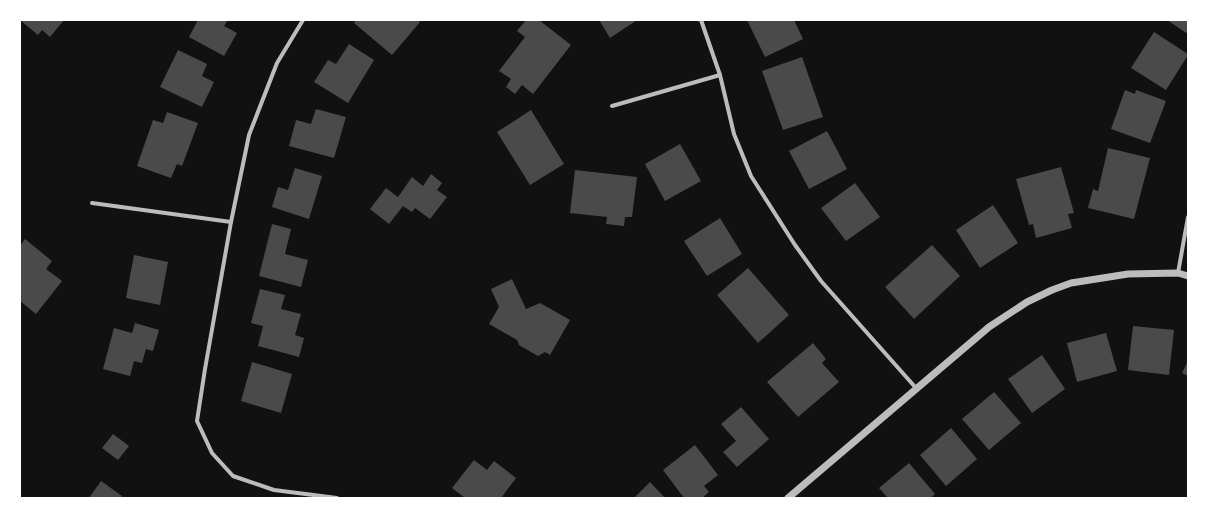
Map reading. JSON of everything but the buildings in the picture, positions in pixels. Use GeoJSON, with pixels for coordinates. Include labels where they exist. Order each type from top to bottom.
{"type":"FeatureCollection","features":[{"type":"Feature","properties":{"kind":"street"},"geometry":{"type":"LineString","coordinates":[[303,20],[277,63],[249,135],[231,222],[206,361],[197,421],[212,453],[233,476],[274,490],[337,498]]}},
{"type":"Feature","properties":{"kind":"street"},"geometry":{"type":"LineString","coordinates":[[701,20],[720,75],[734,134],[751,176],[795,245],[821,281],[916,388]]}},
{"type":"Feature","properties":{"kind":"street"},"geometry":{"type":"LineString","coordinates":[[612,106],[720,75]]}},
{"type":"Feature","properties":{"kind":"street"},"geometry":{"type":"LineString","coordinates":[[92,203],[231,222]]}},
{"type":"Feature","properties":{"kind":"street"},"geometry":{"type":"LineString","coordinates":[[1178,273],[1188,217]]}},
{"type":"Feature","properties":{"kind":"street"},"geometry":{"type":"LineString","coordinates":[[788,498],[989,327],[1027,302],[1071,283],[1128,274],[1178,273],[1188,276]]}}]}
